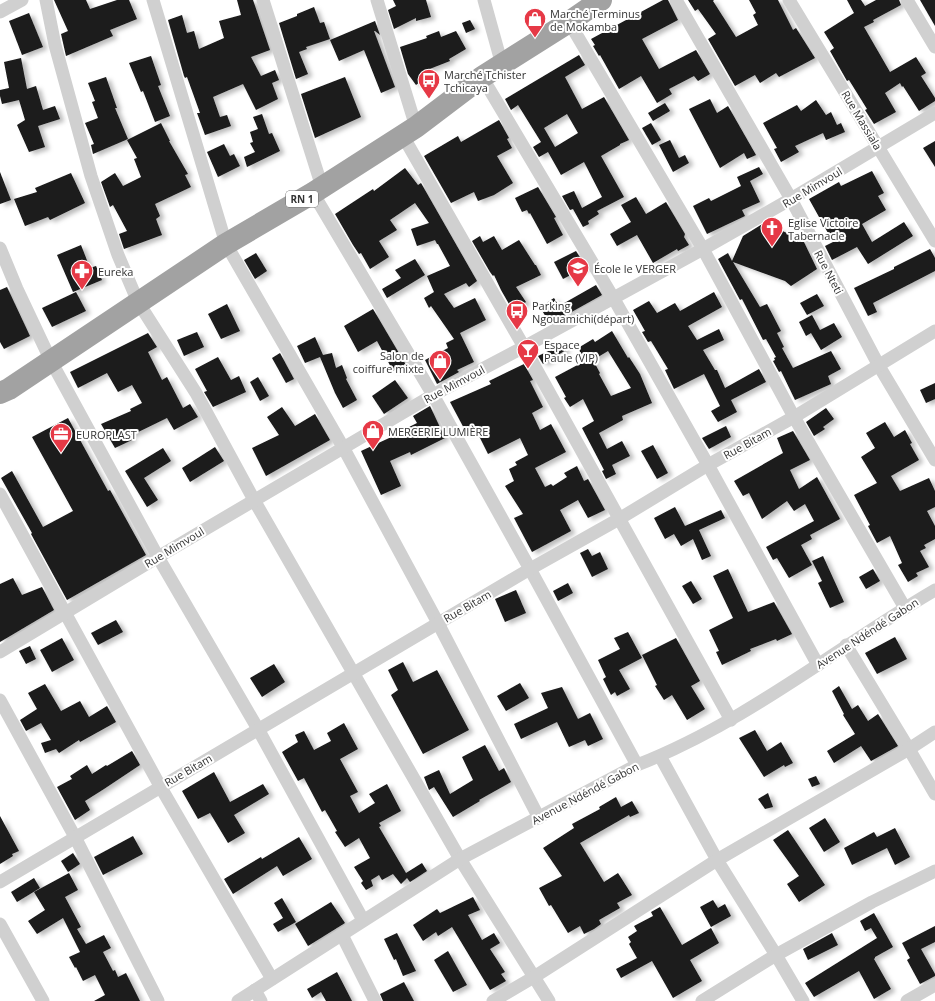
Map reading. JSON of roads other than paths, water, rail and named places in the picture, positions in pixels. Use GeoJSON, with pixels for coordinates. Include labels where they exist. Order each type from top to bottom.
{"type":"FeatureCollection","features":[{"type":"Feature","properties":{"kind":"highway","name":"RN 1"},"geometry":{"type":"LineString","coordinates":[[0,393],[9,389],[226,244],[317,190],[409,132],[482,77],[502,65],[576,12],[600,0]]}},
{"type":"Feature","properties":{"kind":"street"},"geometry":{"type":"LineString","coordinates":[[0,12],[22,0]]}},
{"type":"Feature","properties":{"kind":"street"},"geometry":{"type":"LineString","coordinates":[[46,0],[54,45],[92,176],[118,255],[138,302],[196,393],[254,500],[460,859],[549,1001]]}},
{"type":"Feature","properties":{"kind":"street"},"geometry":{"type":"LineString","coordinates":[[153,0],[226,244],[343,447],[438,623],[539,818]]}},
{"type":"Feature","properties":{"kind":"street"},"geometry":{"type":"LineString","coordinates":[[263,0],[317,190],[530,569],[637,765]]}},
{"type":"Feature","properties":{"kind":"street"},"geometry":{"type":"LineString","coordinates":[[377,0],[409,132],[524,348],[731,720]]}},
{"type":"Feature","properties":{"kind":"street"},"geometry":{"type":"LineString","coordinates":[[484,0],[502,65]]}},
{"type":"Feature","properties":{"kind":"street","name":"Rue Nteti"},"geometry":{"type":"LineString","coordinates":[[676,0],[791,199],[879,366],[935,460]]}},
{"type":"Feature","properties":{"kind":"street","name":"Rue Massiala"},"geometry":{"type":"LineString","coordinates":[[789,0],[935,241]]}},
{"type":"Feature","properties":{"kind":"street"},"geometry":{"type":"LineString","coordinates":[[907,0],[935,47]]}},
{"type":"Feature","properties":{"kind":"street"},"geometry":{"type":"LineString","coordinates":[[576,12],[794,417],[904,608]]}},
{"type":"Feature","properties":{"kind":"street"},"geometry":{"type":"LineString","coordinates":[[482,77],[614,299],[708,465],[818,665]]}},
{"type":"Feature","properties":{"kind":"street","name":"Rue Mimvoul"},"geometry":{"type":"LineString","coordinates":[[0,652],[343,447],[433,395],[614,299],[791,199],[935,113]]}},
{"type":"Feature","properties":{"kind":"street"},"geometry":{"type":"LineString","coordinates":[[0,248],[51,361],[158,557],[258,729],[363,920]]}},
{"type":"Feature","properties":{"kind":"street","name":"Rue Bitam"},"geometry":{"type":"LineString","coordinates":[[0,882],[75,836],[530,569],[619,519],[708,465],[794,417],[935,331]]}},
{"type":"Feature","properties":{"kind":"street"},"geometry":{"type":"LineString","coordinates":[[0,494],[160,786],[272,979]]}},
{"type":"Feature","properties":{"kind":"street","name":"Avenue Ndéndé Gabon"},"geometry":{"type":"LineString","coordinates":[[238,1001],[258,996],[272,979],[460,859],[637,765],[660,756],[731,720],[904,608],[935,590]]}},
{"type":"Feature","properties":{"kind":"street"},"geometry":{"type":"LineString","coordinates":[[846,646],[935,794]]}},
{"type":"Feature","properties":{"kind":"street"},"geometry":{"type":"LineString","coordinates":[[0,700],[75,836],[158,1001]]}},
{"type":"Feature","properties":{"kind":"street"},"geometry":{"type":"LineString","coordinates":[[493,1001],[534,977],[717,860],[909,749],[935,732]]}},
{"type":"Feature","properties":{"kind":"street"},"geometry":{"type":"LineString","coordinates":[[660,756],[717,860],[803,1001]]}},
{"type":"Feature","properties":{"kind":"street"},"geometry":{"type":"LineString","coordinates":[[702,1001],[776,955],[872,902],[935,871]]}},
{"type":"Feature","properties":{"kind":"street"},"geometry":{"type":"LineString","coordinates":[[0,924],[43,1001]]}},
{"type":"Feature","properties":{"kind":"street"},"geometry":{"type":"LineString","coordinates":[[342,935],[375,1001]]}},
{"type":"Feature","properties":{"kind":"street"},"geometry":{"type":"LineString","coordinates":[[907,1001],[935,985]]}},
{"type":"Feature","properties":{"kind":"place","name":"Marché Terminus de Mokamba"},"geometry":{"type":"Point","coordinates":[535,38]}},
{"type":"Feature","properties":{"kind":"place","name":"Marché Tchister Tchicaya"},"geometry":{"type":"Point","coordinates":[429,100]}},
{"type":"Feature","properties":{"kind":"place","name":"Eglise Victoire Tabernacle"},"geometry":{"type":"Point","coordinates":[772,248]}},
{"type":"Feature","properties":{"kind":"place","name":"École le VERGER"},"geometry":{"type":"Point","coordinates":[578,288]}},
{"type":"Feature","properties":{"kind":"place","name":"Eureka"},"geometry":{"type":"Point","coordinates":[82,290]}},
{"type":"Feature","properties":{"kind":"place","name":"Parking Ngouamichi(départ)"},"geometry":{"type":"Point","coordinates":[517,330]}},
{"type":"Feature","properties":{"kind":"place","name":"Espace Paule (VIP)"},"geometry":{"type":"Point","coordinates":[528,370]}},
{"type":"Feature","properties":{"kind":"place","name":"Salon de coiffure mixte"},"geometry":{"type":"Point","coordinates":[440,380]}},
{"type":"Feature","properties":{"kind":"place","name":"MERCERIE LUMIÈRE"},"geometry":{"type":"Point","coordinates":[373,450]}},
{"type":"Feature","properties":{"kind":"place","name":"EUROPLAST"},"geometry":{"type":"Point","coordinates":[61,454]}}]}
